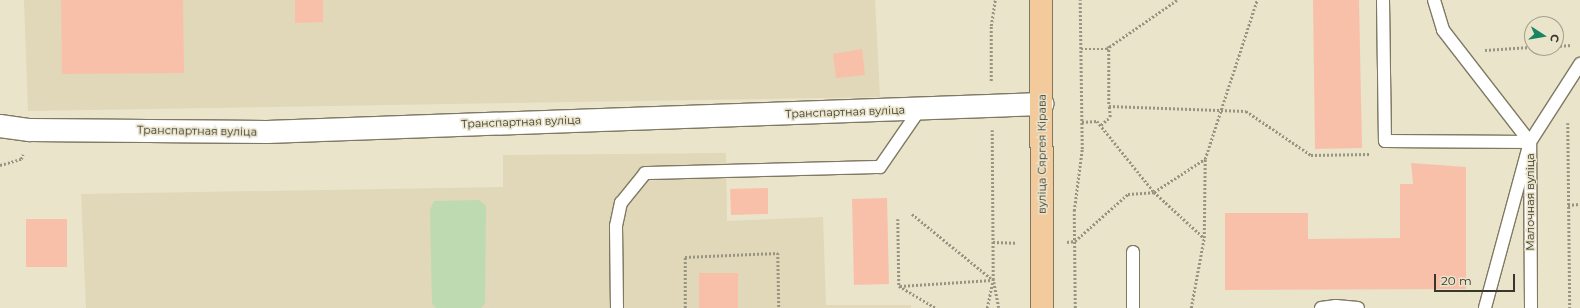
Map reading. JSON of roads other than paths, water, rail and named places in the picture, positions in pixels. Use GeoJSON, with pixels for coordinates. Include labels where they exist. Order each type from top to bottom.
{"type":"FeatureCollection","features":[{"type":"Feature","properties":{"kind":"main road","name":"вуліца Сяргея Кірава"},"geometry":{"type":"LineString","coordinates":[[1041,0],[1042,308]]}},
{"type":"Feature","properties":{"kind":"street","name":"Транспартная вуліца"},"geometry":{"type":"LineString","coordinates":[[0,126],[30,130],[267,132],[920,109],[992,104],[1042,104]]}},
{"type":"Feature","properties":{"kind":"lane"},"geometry":{"type":"LineString","coordinates":[[1383,0],[1385,141],[1530,142]]}},
{"type":"Feature","properties":{"kind":"lane"},"geometry":{"type":"LineString","coordinates":[[1434,0],[1443,30],[1530,142]]}},
{"type":"Feature","properties":{"kind":"lane","name":"Малочная вуліца"},"geometry":{"type":"LineString","coordinates":[[1530,308],[1530,142],[1580,64]]}},
{"type":"Feature","properties":{"kind":"lane"},"geometry":{"type":"LineString","coordinates":[[617,308],[616,226],[621,202],[645,173],[880,167],[920,109]]}},
{"type":"Feature","properties":{"kind":"lane"},"geometry":{"type":"LineString","coordinates":[[1485,308],[1530,142]]}},
{"type":"Feature","properties":{"kind":"lane"},"geometry":{"type":"LineString","coordinates":[[1133,308],[1134,252]]}},
{"type":"Feature","properties":{"kind":"lane"},"geometry":{"type":"LineString","coordinates":[[1321,308],[1336,306],[1358,308]]}}]}
